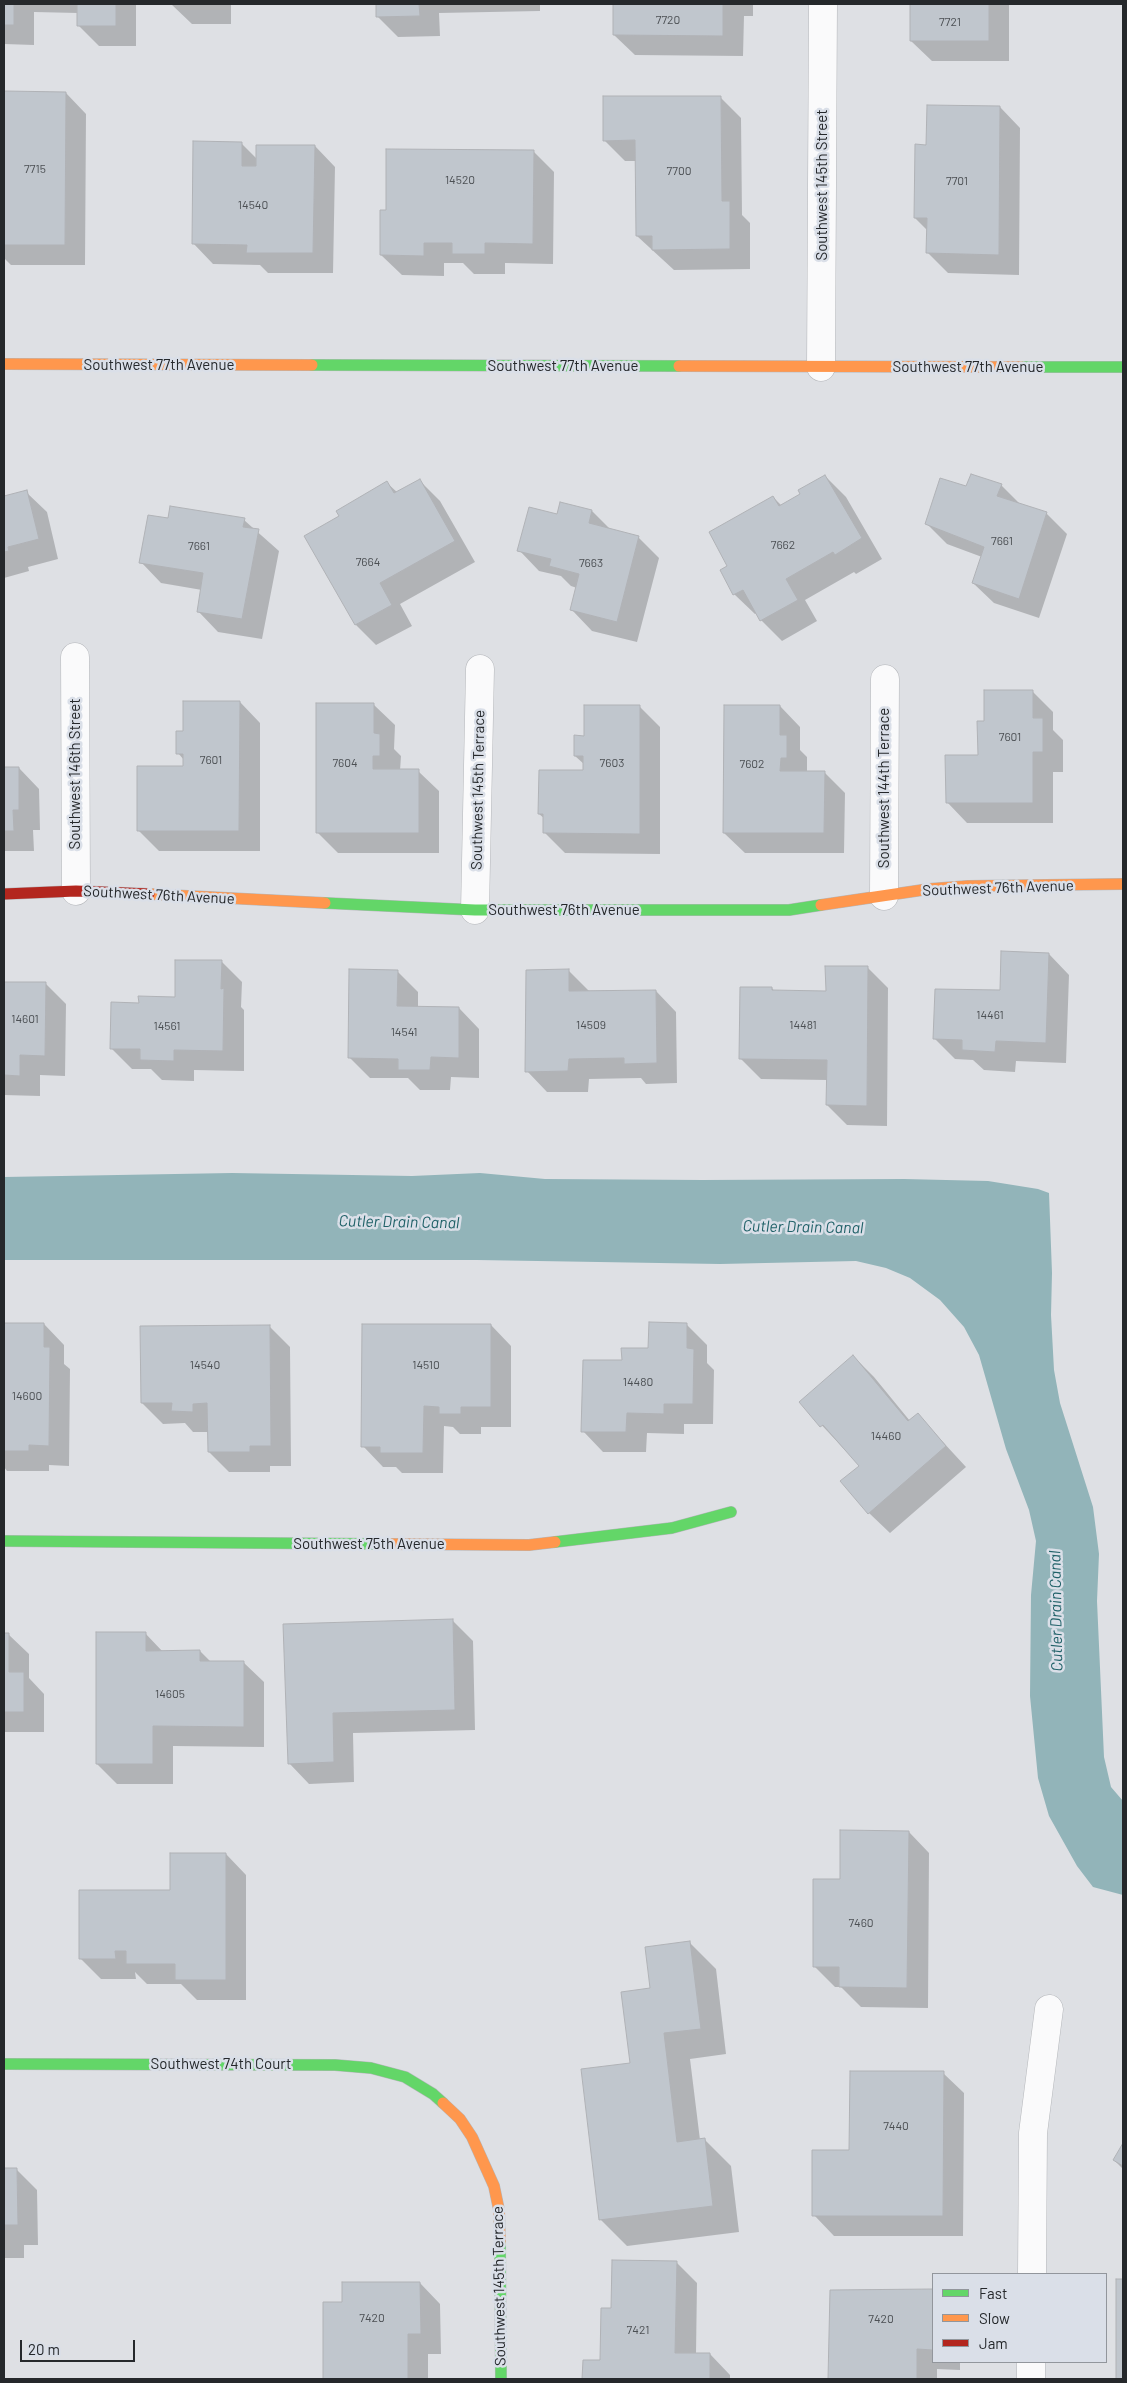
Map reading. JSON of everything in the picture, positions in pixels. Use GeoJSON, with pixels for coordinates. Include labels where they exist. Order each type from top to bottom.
{"type":"FeatureCollection","features":[{"type":"Feature","properties":{"kind":"street","name":"Southwest 145th Street"},"geometry":{"type":"LineString","coordinates":[[821,367],[823,4]]}},
{"type":"Feature","properties":{"kind":"street","name":"Southwest 77th Avenue"},"geometry":{"type":"LineString","coordinates":[[4,364],[1123,367]]}},
{"type":"Feature","properties":{"kind":"street","name":"Southwest 146th Street"},"geometry":{"type":"LineString","coordinates":[[75,657],[76,891]]}},
{"type":"Feature","properties":{"kind":"street","name":"Southwest 145th Terrace"},"geometry":{"type":"LineString","coordinates":[[475,910],[480,669]]}},
{"type":"Feature","properties":{"kind":"street","name":"Southwest 144th Terrace"},"geometry":{"type":"LineString","coordinates":[[884,896],[885,679]]}},
{"type":"Feature","properties":{"kind":"street","name":"Southwest 76th Avenue"},"geometry":{"type":"LineString","coordinates":[[4,894],[76,891],[475,910],[789,910],[968,886],[1123,884]]}},
{"type":"Feature","properties":{"kind":"street","name":"Southwest 75th Avenue"},"geometry":{"type":"LineString","coordinates":[[4,1541],[529,1545],[672,1528],[731,1512]]}},
{"type":"Feature","properties":{"kind":"street"},"geometry":{"type":"LineString","coordinates":[[1032,2273],[1033,2133],[1049,2009]]}},
{"type":"Feature","properties":{"kind":"street","name":"Southwest 74th Court"},"geometry":{"type":"LineString","coordinates":[[4,2064],[344,2065],[371,2068],[405,2078],[433,2094]]}},
{"type":"Feature","properties":{"kind":"street","name":"Southwest 145th Terrace"},"geometry":{"type":"LineString","coordinates":[[433,2094],[460,2119],[472,2137],[494,2186],[499,2210],[500,2230],[501,2379]]}},
{"type":"Feature","properties":{"kind":"street"},"geometry":{"type":"LineString","coordinates":[[1031,2363],[1031,2379]]}},
{"type":"Feature","properties":{"kind":"water","name":"Cutler Drain Canal"},"geometry":{"type":"Polygon","coordinates":[[[232,1173],[412,1176],[480,1173],[545,1179],[904,1179],[988,1181],[1038,1189],[1049,1193],[1054,1370],[1060,1403],[1093,1507],[1099,1554],[1097,1601],[1104,1757],[1111,1787],[1123,1801],[1123,1895],[1093,1887],[1077,1866],[1049,1816],[1038,1778],[1030,1696],[1031,1595],[1036,1541],[1029,1510],[1006,1449],[979,1355],[964,1327],[940,1300],[910,1278],[886,1268],[856,1261],[720,1264],[477,1260],[4,1260],[4,1177],[232,1173]]]}},
{"type":"Feature","properties":{"kind":"building"},"geometry":{"type":"Polygon","coordinates":[[[4,4],[14,4],[14,25],[4,25],[4,4]]]}},
{"type":"Feature","properties":{"kind":"building"},"geometry":{"type":"Polygon","coordinates":[[[77,4],[116,4],[116,26],[77,26],[77,4]]]}},
{"type":"Feature","properties":{"kind":"building"},"geometry":{"type":"Polygon","coordinates":[[[376,4],[419,4],[420,16],[376,17],[376,4]]]}},
{"type":"Feature","properties":{"kind":"building"},"geometry":{"type":"Polygon","coordinates":[[[613,4],[723,4],[723,36],[613,35],[613,4]]]}},
{"type":"Feature","properties":{"kind":"building"},"geometry":{"type":"Polygon","coordinates":[[[910,4],[989,4],[989,41],[910,41],[910,4]]]}},
{"type":"Feature","properties":{"kind":"building"},"geometry":{"type":"Polygon","coordinates":[[[4,91],[66,92],[65,245],[4,245],[4,91]]]}},
{"type":"Feature","properties":{"kind":"building"},"geometry":{"type":"Polygon","coordinates":[[[603,96],[721,96],[722,201],[730,201],[730,249],[652,250],[652,236],[636,236],[635,140],[603,141],[603,96]]]}},
{"type":"Feature","properties":{"kind":"building"},"geometry":{"type":"Polygon","coordinates":[[[927,105],[1000,106],[999,255],[926,253],[927,218],[914,218],[915,144],[926,145],[927,105]]]}},
{"type":"Feature","properties":{"kind":"building"},"geometry":{"type":"Polygon","coordinates":[[[193,141],[242,142],[242,166],[256,166],[256,145],[315,145],[313,253],[246,253],[247,245],[192,244],[193,141]]]}},
{"type":"Feature","properties":{"kind":"building"},"geometry":{"type":"Polygon","coordinates":[[[386,149],[534,150],[533,244],[485,243],[485,254],[452,254],[452,243],[424,243],[424,256],[380,255],[380,210],[386,210],[386,149]]]}},
{"type":"Feature","properties":{"kind":"building"},"geometry":{"type":"Polygon","coordinates":[[[971,474],[1002,484],[997,496],[1047,512],[1019,599],[972,583],[984,547],[925,524],[940,478],[966,486],[971,474]]]}},
{"type":"Feature","properties":{"kind":"building"},"geometry":{"type":"Polygon","coordinates":[[[825,475],[862,538],[835,555],[833,552],[786,579],[798,600],[760,621],[743,590],[733,595],[720,570],[727,566],[709,532],[773,496],[779,506],[800,494],[798,490],[825,475]]]}},
{"type":"Feature","properties":{"kind":"building"},"geometry":{"type":"Polygon","coordinates":[[[420,479],[455,541],[380,583],[392,605],[355,625],[304,536],[339,516],[336,511],[387,481],[394,493],[420,479]]]}},
{"type":"Feature","properties":{"kind":"building"},"geometry":{"type":"Polygon","coordinates":[[[27,490],[39,539],[8,547],[9,551],[4,552],[4,496],[27,490]]]}},
{"type":"Feature","properties":{"kind":"building"},"geometry":{"type":"Polygon","coordinates":[[[560,502],[592,510],[589,523],[639,536],[617,622],[570,610],[579,574],[549,566],[551,559],[517,551],[529,507],[557,514],[560,502]]]}},
{"type":"Feature","properties":{"kind":"building"},"geometry":{"type":"Polygon","coordinates":[[[170,506],[245,518],[243,527],[259,529],[242,619],[197,612],[203,573],[139,563],[148,515],[168,518],[170,506]]]}},
{"type":"Feature","properties":{"kind":"building"},"geometry":{"type":"Polygon","coordinates":[[[984,690],[1033,690],[1033,718],[1043,718],[1043,752],[1033,752],[1033,803],[946,803],[945,755],[978,755],[977,721],[984,721],[984,690]]]}},
{"type":"Feature","properties":{"kind":"building"},"geometry":{"type":"Polygon","coordinates":[[[183,701],[240,701],[239,831],[137,831],[137,766],[183,766],[183,754],[176,754],[176,731],[183,731],[183,701]]]}},
{"type":"Feature","properties":{"kind":"building"},"geometry":{"type":"Polygon","coordinates":[[[316,703],[374,703],[374,733],[380,734],[380,756],[373,756],[373,769],[419,769],[419,833],[316,833],[316,703]]]}},
{"type":"Feature","properties":{"kind":"building"},"geometry":{"type":"Polygon","coordinates":[[[584,705],[640,705],[640,834],[543,833],[543,814],[538,814],[539,770],[583,770],[583,756],[574,756],[574,735],[584,736],[584,705]]]}},
{"type":"Feature","properties":{"kind":"building"},"geometry":{"type":"Polygon","coordinates":[[[724,705],[780,705],[780,735],[787,735],[787,758],[781,758],[780,771],[825,771],[824,833],[723,833],[724,705]]]}},
{"type":"Feature","properties":{"kind":"building"},"geometry":{"type":"Polygon","coordinates":[[[4,767],[19,767],[19,810],[13,810],[14,831],[4,831],[4,767]]]}},
{"type":"Feature","properties":{"kind":"building"},"geometry":{"type":"Polygon","coordinates":[[[1001,951],[1049,953],[1046,1043],[996,1041],[995,1052],[962,1050],[962,1040],[933,1039],[935,989],[1000,990],[1001,951]]]}},
{"type":"Feature","properties":{"kind":"building"},"geometry":{"type":"Polygon","coordinates":[[[175,960],[222,960],[221,989],[224,988],[223,1051],[174,1050],[174,1061],[140,1060],[140,1049],[110,1049],[111,1002],[139,1003],[138,996],[175,997],[175,960]]]}},
{"type":"Feature","properties":{"kind":"building"},"geometry":{"type":"Polygon","coordinates":[[[825,966],[868,966],[867,1106],[826,1105],[827,1060],[739,1059],[740,987],[772,987],[772,990],[826,991],[825,966]]]}},
{"type":"Feature","properties":{"kind":"building"},"geometry":{"type":"Polygon","coordinates":[[[349,969],[398,970],[397,1006],[459,1007],[459,1058],[431,1057],[430,1070],[398,1070],[398,1059],[348,1058],[349,969]]]}},
{"type":"Feature","properties":{"kind":"building"},"geometry":{"type":"Polygon","coordinates":[[[569,969],[569,991],[656,990],[657,1063],[624,1064],[624,1058],[569,1059],[568,1071],[525,1072],[526,970],[569,969]]]}},
{"type":"Feature","properties":{"kind":"building"},"geometry":{"type":"Polygon","coordinates":[[[4,982],[46,982],[45,1056],[20,1055],[20,1076],[4,1075],[4,982]]]}},
{"type":"Feature","properties":{"kind":"building"},"geometry":{"type":"Polygon","coordinates":[[[649,1322],[687,1323],[687,1348],[694,1349],[693,1404],[664,1404],[664,1414],[627,1413],[626,1432],[581,1432],[583,1360],[622,1360],[621,1348],[648,1348],[649,1322]]]}},
{"type":"Feature","properties":{"kind":"building"},"geometry":{"type":"Polygon","coordinates":[[[4,1323],[44,1323],[44,1347],[50,1347],[49,1446],[29,1445],[29,1451],[4,1451],[4,1323]]]}},
{"type":"Feature","properties":{"kind":"building"},"geometry":{"type":"Polygon","coordinates":[[[362,1324],[491,1324],[491,1407],[461,1407],[461,1414],[439,1414],[439,1407],[424,1406],[423,1453],[380,1453],[380,1447],[361,1447],[362,1324]]]}},
{"type":"Feature","properties":{"kind":"building"},"geometry":{"type":"Polygon","coordinates":[[[270,1325],[271,1446],[250,1446],[250,1452],[208,1452],[207,1403],[193,1404],[193,1412],[171,1411],[172,1403],[141,1403],[140,1326],[270,1325]]]}},
{"type":"Feature","properties":{"kind":"building"},"geometry":{"type":"Polygon","coordinates":[[[853,1355],[908,1421],[918,1413],[946,1446],[868,1514],[840,1481],[859,1466],[823,1425],[820,1427],[799,1402],[853,1355]]]}},
{"type":"Feature","properties":{"kind":"building"},"geometry":{"type":"Polygon","coordinates":[[[453,1619],[455,1710],[333,1713],[334,1762],[288,1764],[283,1624],[453,1619]]]}},
{"type":"Feature","properties":{"kind":"building"},"geometry":{"type":"Polygon","coordinates":[[[96,1632],[146,1632],[146,1651],[200,1650],[200,1661],[244,1661],[244,1727],[153,1726],[153,1764],[96,1764],[96,1632]]]}},
{"type":"Feature","properties":{"kind":"building"},"geometry":{"type":"Polygon","coordinates":[[[4,1633],[9,1633],[9,1672],[24,1672],[24,1712],[4,1712],[4,1633]]]}},
{"type":"Feature","properties":{"kind":"building"},"geometry":{"type":"Polygon","coordinates":[[[840,1830],[909,1831],[907,1988],[839,1987],[839,1967],[813,1967],[813,1879],[840,1879],[840,1830]]]}},
{"type":"Feature","properties":{"kind":"building"},"geometry":{"type":"Polygon","coordinates":[[[170,1853],[226,1853],[226,1980],[175,1980],[175,1964],[126,1964],[126,1951],[115,1951],[116,1959],[79,1959],[79,1890],[170,1890],[170,1853]]]}},
{"type":"Feature","properties":{"kind":"building"},"geometry":{"type":"Polygon","coordinates":[[[690,1941],[701,2029],[664,2033],[677,2142],[705,2138],[713,2206],[599,2220],[581,2069],[630,2063],[621,1992],[650,1988],[645,1947],[690,1941]]]}},
{"type":"Feature","properties":{"kind":"building"},"geometry":{"type":"Polygon","coordinates":[[[850,2071],[944,2071],[943,2216],[812,2216],[812,2150],[849,2150],[850,2071]]]}},
{"type":"Feature","properties":{"kind":"building"},"geometry":{"type":"Polygon","coordinates":[[[1123,2143],[1123,2166],[1113,2160],[1123,2143]]]}},
{"type":"Feature","properties":{"kind":"building"},"geometry":{"type":"Polygon","coordinates":[[[4,2168],[17,2168],[18,2225],[4,2225],[4,2168]]]}},
{"type":"Feature","properties":{"kind":"building"},"geometry":{"type":"Polygon","coordinates":[[[612,2260],[677,2261],[675,2353],[710,2353],[710,2379],[582,2379],[583,2360],[600,2360],[601,2308],[611,2308],[612,2260]]]}},
{"type":"Feature","properties":{"kind":"building"},"geometry":{"type":"Polygon","coordinates":[[[1116,2279],[1123,2279],[1123,2379],[1116,2379],[1116,2279]]]}},
{"type":"Feature","properties":{"kind":"building"},"geometry":{"type":"Polygon","coordinates":[[[342,2282],[420,2282],[421,2334],[408,2334],[408,2379],[323,2379],[323,2302],[342,2302],[342,2282]]]}},
{"type":"Feature","properties":{"kind":"building"},"geometry":{"type":"Polygon","coordinates":[[[932,2289],[932,2350],[917,2349],[917,2379],[828,2379],[830,2290],[932,2289]]]}},
{"type":"Feature","properties":{"kind":"traffic: fast"},"geometry":{"type":"LineString","coordinates":[[312,365],[679,366]]}},
{"type":"Feature","properties":{"kind":"traffic: fast"},"geometry":{"type":"LineString","coordinates":[[1022,367],[1123,367]]}},
{"type":"Feature","properties":{"kind":"traffic: fast"},"geometry":{"type":"LineString","coordinates":[[325,903],[475,910],[789,910],[821,905]]}},
{"type":"Feature","properties":{"kind":"traffic: fast"},"geometry":{"type":"LineString","coordinates":[[555,1542],[672,1528],[731,1512]]}},
{"type":"Feature","properties":{"kind":"traffic: fast"},"geometry":{"type":"LineString","coordinates":[[4,1541],[385,1544]]}},
{"type":"Feature","properties":{"kind":"traffic: fast"},"geometry":{"type":"LineString","coordinates":[[4,2064],[335,2065],[371,2068],[405,2077],[433,2094],[443,2103]]}},
{"type":"Feature","properties":{"kind":"traffic: fast"},"geometry":{"type":"LineString","coordinates":[[500,2243],[501,2379]]}},
{"type":"Feature","properties":{"kind":"traffic: slow"},"geometry":{"type":"LineString","coordinates":[[4,364],[312,365]]}},
{"type":"Feature","properties":{"kind":"traffic: slow"},"geometry":{"type":"LineString","coordinates":[[679,366],[1022,367]]}},
{"type":"Feature","properties":{"kind":"traffic: slow"},"geometry":{"type":"LineString","coordinates":[[821,905],[929,889],[968,886],[1123,884]]}},
{"type":"Feature","properties":{"kind":"traffic: slow"},"geometry":{"type":"LineString","coordinates":[[149,894],[325,903]]}},
{"type":"Feature","properties":{"kind":"traffic: slow"},"geometry":{"type":"LineString","coordinates":[[385,1544],[529,1545],[555,1542]]}},
{"type":"Feature","properties":{"kind":"traffic: slow"},"geometry":{"type":"LineString","coordinates":[[443,2103],[460,2119],[472,2137],[494,2186],[499,2210],[500,2243]]}},
{"type":"Feature","properties":{"kind":"traffic: jam"},"geometry":{"type":"LineString","coordinates":[[4,894],[76,891],[149,894]]}}]}
